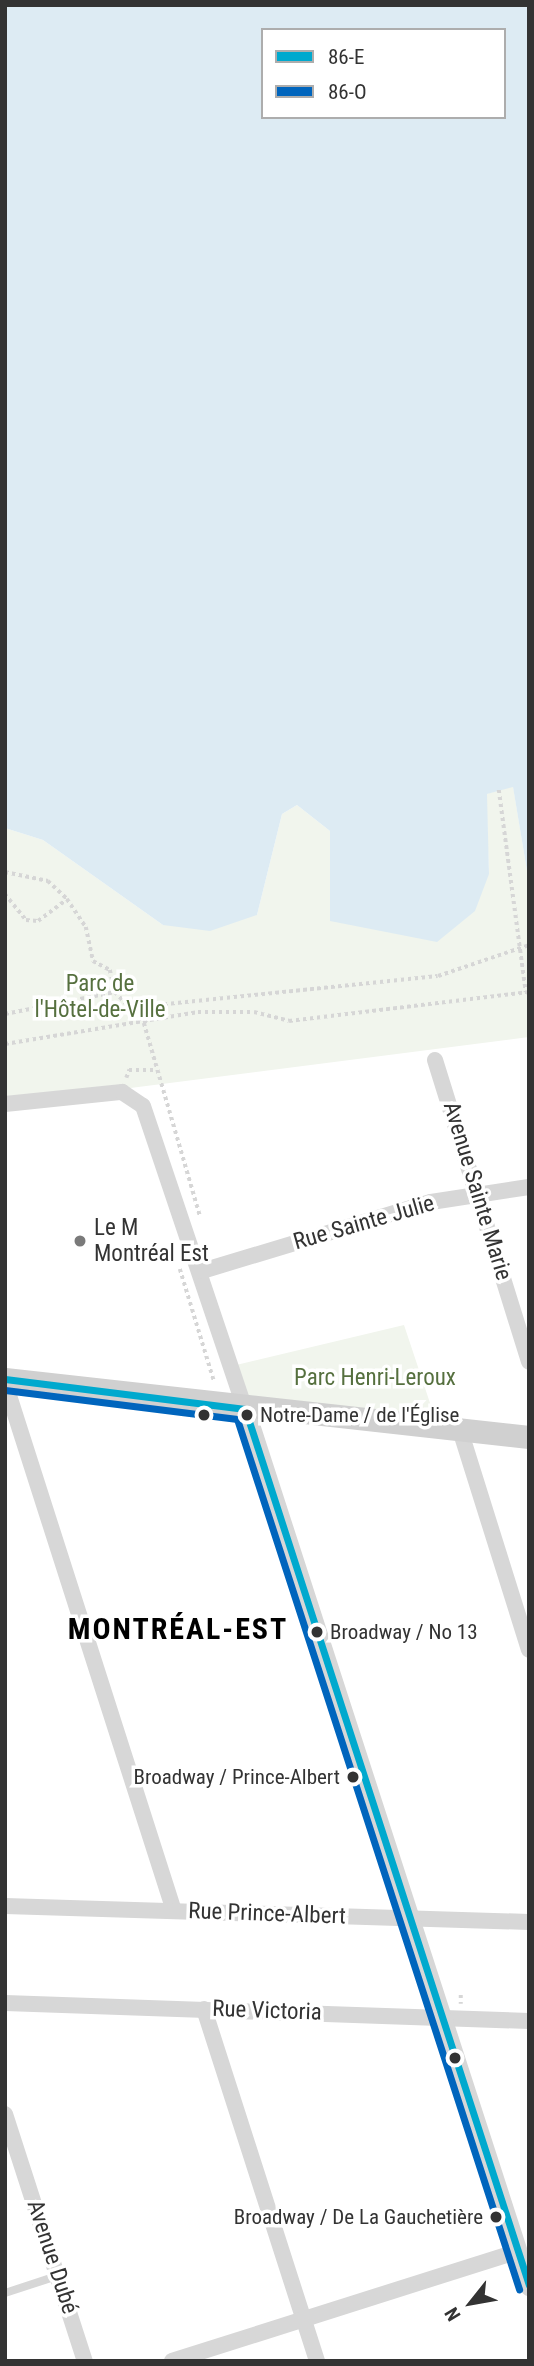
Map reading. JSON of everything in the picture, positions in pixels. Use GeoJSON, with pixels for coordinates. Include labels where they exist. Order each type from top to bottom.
{"type":"FeatureCollection","features":[{"type":"Feature","properties":{"kind":"main road"},"geometry":{"type":"LineString","coordinates":[[5,1381],[461,1433],[529,1437]]}},
{"type":"Feature","properties":{"kind":"street","name":"Avenue Sainte Marie"},"geometry":{"type":"LineString","coordinates":[[435,1060],[480,1192],[529,1362]]}},
{"type":"Feature","properties":{"kind":"street"},"geometry":{"type":"LineString","coordinates":[[5,1104],[122,1091],[143,1106],[202,1271],[529,2286]]}},
{"type":"Feature","properties":{"kind":"street","name":"Rue Sainte Julie"},"geometry":{"type":"LineString","coordinates":[[202,1271],[480,1192],[529,1187]]}},
{"type":"Feature","properties":{"kind":"street"},"geometry":{"type":"LineString","coordinates":[[5,1381],[174,1911]]}},
{"type":"Feature","properties":{"kind":"street"},"geometry":{"type":"LineString","coordinates":[[461,1433],[529,1650]]}},
{"type":"Feature","properties":{"kind":"street","name":"Rue Prince-Albert"},"geometry":{"type":"LineString","coordinates":[[5,1906],[529,1922]]}},
{"type":"Feature","properties":{"kind":"street","name":"Rue Victoria"},"geometry":{"type":"LineString","coordinates":[[5,2003],[529,2021]]}},
{"type":"Feature","properties":{"kind":"street"},"geometry":{"type":"LineString","coordinates":[[204,2009],[317,2361]]}},
{"type":"Feature","properties":{"kind":"street","name":"Avenue Dubé"},"geometry":{"type":"LineString","coordinates":[[5,2114],[85,2361]]}},
{"type":"Feature","properties":{"kind":"street"},"geometry":{"type":"LineString","coordinates":[[172,2361],[517,2251]]}},
{"type":"Feature","properties":{"kind":"lane"},"geometry":{"type":"LineString","coordinates":[[5,2293],[57,2276]]}},
{"type":"Feature","properties":{"kind":"path"},"geometry":{"type":"LineString","coordinates":[[5,1044],[225,1011],[289,1021],[527,992],[499,790]]}},
{"type":"Feature","properties":{"kind":"path"},"geometry":{"type":"LineString","coordinates":[[5,872],[48,881],[67,899],[86,927],[93,961],[110,970],[115,992],[144,1023],[202,1227]]}},
{"type":"Feature","properties":{"kind":"path"},"geometry":{"type":"LineString","coordinates":[[5,894],[26,920],[38,921],[67,899]]}},
{"type":"Feature","properties":{"kind":"path"},"geometry":{"type":"LineString","coordinates":[[144,1023],[157,1005],[438,976],[519,946],[529,945]]}},
{"type":"Feature","properties":{"kind":"path"},"geometry":{"type":"LineString","coordinates":[[5,1014],[115,992]]}},
{"type":"Feature","properties":{"kind":"path"},"geometry":{"type":"LineString","coordinates":[[122,1091],[129,1070],[157,1070]]}},
{"type":"Feature","properties":{"kind":"path"},"geometry":{"type":"LineString","coordinates":[[178,1270],[212,1375]]}},
{"type":"Feature","properties":{"kind":"green space","name":"Parc de l'Hôtel-de-Ville"},"geometry":{"type":"Polygon","coordinates":[[[513,786],[529,883],[529,1037],[5,1104],[5,828],[43,840],[163,925],[257,915],[282,814],[297,805],[330,831],[330,921],[489,874],[486,794],[513,786]]]}},
{"type":"Feature","properties":{"kind":"green space","name":"Parc Henri-Leroux"},"geometry":{"type":"Polygon","coordinates":[[[404,1325],[439,1430],[245,1409],[232,1366],[404,1325]]]}},
{"type":"Feature","properties":{"kind":"shaded area"},"geometry":{"type":"Polygon","coordinates":[[[5,5],[529,5],[529,883],[513,787],[487,794],[489,874],[475,911],[437,942],[330,921],[330,831],[297,805],[282,814],[257,915],[210,931],[163,925],[43,840],[5,828],[5,5]]]}},
{"type":"Feature","properties":{"kind":"transit line","name":"86-E"},"geometry":{"type":"LineString","coordinates":[[5,1379],[245,1409],[529,2285]]}},
{"type":"Feature","properties":{"kind":"transit line","name":"86-O"},"geometry":{"type":"LineString","coordinates":[[5,1390],[237,1419],[519,2289]]}},
{"type":"Feature","properties":{"kind":"place","name":"Le M Montréal Est"},"geometry":{"type":"Point","coordinates":[80,1241]}},
{"type":"Feature","properties":{"kind":"place","name":"Notre-Dame / de l'Église"},"geometry":{"type":"Point","coordinates":[247,1415]}},
{"type":"Feature","properties":{"kind":"place","name":"Broadway / No 13"},"geometry":{"type":"Point","coordinates":[317,1632]}},
{"type":"Feature","properties":{"kind":"place","name":"Broadway / Prince-Albert"},"geometry":{"type":"Point","coordinates":[353,1777]}},
{"type":"Feature","properties":{"kind":"place","name":"Broadway / De La Gauchetière"},"geometry":{"type":"Point","coordinates":[496,2217]}},
{"type":"Feature","properties":{"kind":"district","name":"MONTRÉAL-EST"},"geometry":{"type":"Point","coordinates":[178,1629]}}]}
